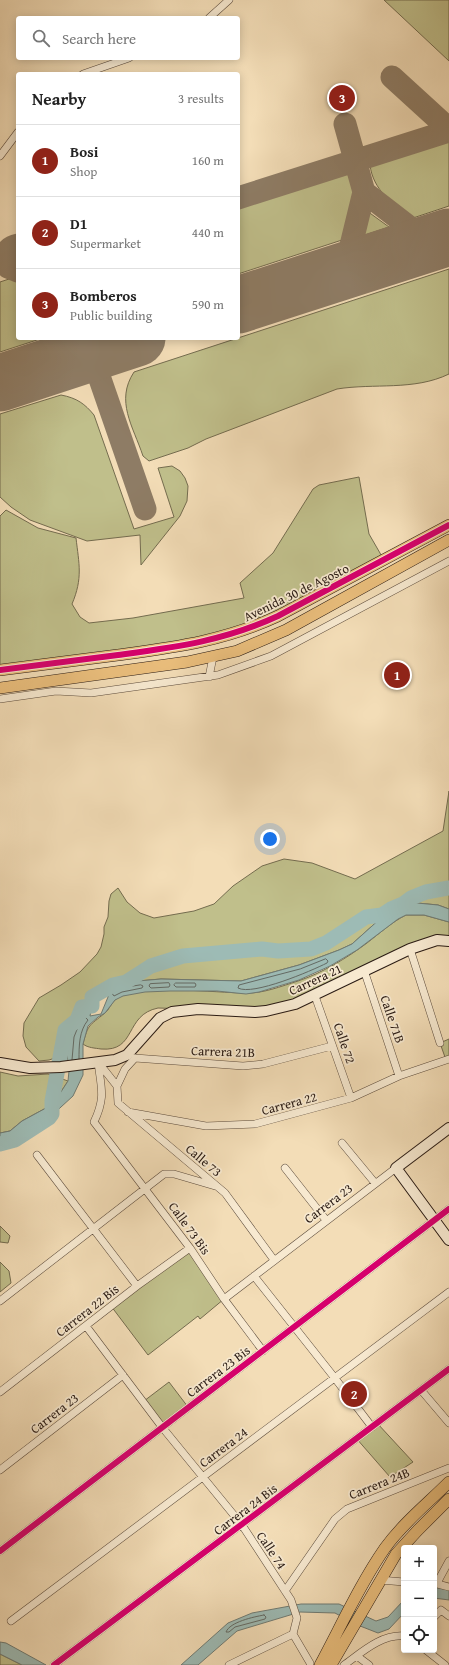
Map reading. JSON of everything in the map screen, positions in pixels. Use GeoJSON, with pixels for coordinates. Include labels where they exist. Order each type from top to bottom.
{"type":"FeatureCollection","features":[{"type":"Feature","properties":{"kind":"main road","name":"Avenida 30 de Agosto"},"geometry":{"type":"LineString","coordinates":[[0,670],[184,646],[234,634],[278,616],[449,525]]}},
{"type":"Feature","properties":{"kind":"main road","name":"Avenida 30 de Agosto"},"geometry":{"type":"LineString","coordinates":[[0,688],[55,686],[213,657],[237,651],[286,630],[449,540]]}},
{"type":"Feature","properties":{"kind":"main road"},"geometry":{"type":"LineString","coordinates":[[331,1665],[355,1599],[385,1548],[398,1532],[449,1482]]}},
{"type":"Feature","properties":{"kind":"main road"},"geometry":{"type":"LineString","coordinates":[[315,1664],[343,1633],[366,1604],[396,1554],[449,1499]]}},
{"type":"Feature","properties":{"kind":"street"},"geometry":{"type":"LineString","coordinates":[[211,16],[229,0]]}},
{"type":"Feature","properties":{"kind":"street"},"geometry":{"type":"LineString","coordinates":[[89,72],[122,60]]}},
{"type":"Feature","properties":{"kind":"street"},"geometry":{"type":"LineString","coordinates":[[0,156],[16,135]]}},
{"type":"Feature","properties":{"kind":"street"},"geometry":{"type":"LineString","coordinates":[[0,699],[55,686],[91,693],[209,677],[271,656],[449,561]]}},
{"type":"Feature","properties":{"kind":"street"},"geometry":{"type":"LineString","coordinates":[[209,677],[213,657]]}},
{"type":"Feature","properties":{"kind":"street","name":"Carrera 21"},"geometry":{"type":"LineString","coordinates":[[0,1063],[30,1068],[61,1067],[115,1060],[134,1054],[160,1018],[172,1012],[214,1009],[242,1012],[266,1011],[295,1004],[315,996],[410,948],[437,940],[449,941]]}},
{"type":"Feature","properties":{"kind":"street"},"geometry":{"type":"LineString","coordinates":[[410,948],[440,1043]]}},
{"type":"Feature","properties":{"kind":"street","name":"Calle 71B"},"geometry":{"type":"LineString","coordinates":[[364,970],[400,1076]]}},
{"type":"Feature","properties":{"kind":"street","name":"Calle 72"},"geometry":{"type":"LineString","coordinates":[[315,996],[351,1098]]}},
{"type":"Feature","properties":{"kind":"street","name":"Carrera 21B"},"geometry":{"type":"LineString","coordinates":[[134,1054],[243,1066],[263,1064],[332,1046]]}},
{"type":"Feature","properties":{"kind":"street"},"geometry":{"type":"LineString","coordinates":[[117,1086],[134,1054]]}},
{"type":"Feature","properties":{"kind":"street","name":"Carrera 22"},"geometry":{"type":"LineString","coordinates":[[128,1112],[206,1126],[255,1124],[351,1098],[400,1076],[449,1059]]}},
{"type":"Feature","properties":{"kind":"street","name":"Calle 73"},"geometry":{"type":"LineString","coordinates":[[98,1062],[117,1086],[118,1103],[225,1193],[274,1260]]}},
{"type":"Feature","properties":{"kind":"street","name":"Calle 73 Bis"},"geometry":{"type":"LineString","coordinates":[[98,1062],[103,1097],[94,1122],[146,1188],[190,1248],[224,1299],[263,1351]]}},
{"type":"Feature","properties":{"kind":"street","name":"Carrera 23"},"geometry":{"type":"LineString","coordinates":[[224,1299],[449,1128]]}},
{"type":"Feature","properties":{"kind":"street"},"geometry":{"type":"LineString","coordinates":[[342,1143],[375,1183]]}},
{"type":"Feature","properties":{"kind":"street"},"geometry":{"type":"LineString","coordinates":[[37,1155],[137,1286]]}},
{"type":"Feature","properties":{"kind":"street"},"geometry":{"type":"LineString","coordinates":[[285,1168],[326,1220]]}},
{"type":"Feature","properties":{"kind":"street"},"geometry":{"type":"LineString","coordinates":[[396,1168],[449,1240]]}},
{"type":"Feature","properties":{"kind":"street"},"geometry":{"type":"LineString","coordinates":[[0,1301],[164,1174],[174,1174],[218,1187]]}},
{"type":"Feature","properties":{"kind":"street","name":"Carrera 23 Bis"},"geometry":{"type":"LineString","coordinates":[[0,1551],[449,1209]]}},
{"type":"Feature","properties":{"kind":"street","name":"Carrera 22 Bis"},"geometry":{"type":"LineString","coordinates":[[0,1392],[137,1286],[190,1248]]}},
{"type":"Feature","properties":{"kind":"street"},"geometry":{"type":"LineString","coordinates":[[254,1276],[372,1427]]}},
{"type":"Feature","properties":{"kind":"street","name":"Carrera 24"},"geometry":{"type":"LineString","coordinates":[[11,1621],[449,1292]]}},
{"type":"Feature","properties":{"kind":"street","name":"Calle 74"},"geometry":{"type":"LineString","coordinates":[[86,1326],[162,1427],[242,1525],[291,1600],[297,1618],[293,1634]]}},
{"type":"Feature","properties":{"kind":"street","name":"Carrera 24 Bis"},"geometry":{"type":"LineString","coordinates":[[54,1665],[449,1369]]}},
{"type":"Feature","properties":{"kind":"street","name":"Carrera 23"},"geometry":{"type":"LineString","coordinates":[[0,1470],[123,1376]]}},
{"type":"Feature","properties":{"kind":"street"},"geometry":{"type":"LineString","coordinates":[[421,1390],[449,1422]]}},
{"type":"Feature","properties":{"kind":"street","name":"Carrera 24B"},"geometry":{"type":"LineString","coordinates":[[286,1591],[335,1519],[347,1509],[449,1468]]}},
{"type":"Feature","properties":{"kind":"street"},"geometry":{"type":"LineString","coordinates":[[437,1581],[449,1561]]}},
{"type":"Feature","properties":{"kind":"street"},"geometry":{"type":"LineString","coordinates":[[380,1580],[401,1582]]}},
{"type":"Feature","properties":{"kind":"street"},"geometry":{"type":"LineString","coordinates":[[437,1583],[449,1587]]}},
{"type":"Feature","properties":{"kind":"street"},"geometry":{"type":"LineString","coordinates":[[435,1617],[441,1610],[449,1616]]}},
{"type":"Feature","properties":{"kind":"street"},"geometry":{"type":"LineString","coordinates":[[229,1665],[293,1634],[315,1664]]}},
{"type":"Feature","properties":{"kind":"street"},"geometry":{"type":"LineString","coordinates":[[344,1665],[372,1644],[397,1635],[401,1636]]}},
{"type":"Feature","properties":{"kind":"street"},"geometry":{"type":"LineString","coordinates":[[430,1653],[445,1665]]}},
{"type":"Feature","properties":{"kind":"street"},"geometry":{"type":"LineString","coordinates":[[357,1656],[369,1665]]}},
{"type":"Feature","properties":{"kind":"shaded area"},"geometry":{"type":"Polygon","coordinates":[[[384,0],[449,0],[449,61],[384,0]]]}},
{"type":"Feature","properties":{"kind":"shaded area"},"geometry":{"type":"Polygon","coordinates":[[[449,137],[449,206],[413,218],[398,208],[385,196],[375,182],[370,165],[372,162],[449,137]]]}},
{"type":"Feature","properties":{"kind":"shaded area"},"geometry":{"type":"Polygon","coordinates":[[[343,170],[347,172],[354,198],[354,206],[350,223],[342,240],[240,273],[240,203],[343,170]]]}},
{"type":"Feature","properties":{"kind":"shaded area"},"geometry":{"type":"Polygon","coordinates":[[[367,211],[389,227],[362,236],[367,211]]]}},
{"type":"Feature","properties":{"kind":"shaded area"},"geometry":{"type":"Polygon","coordinates":[[[449,269],[449,374],[422,383],[408,385],[351,387],[337,389],[206,439],[188,448],[149,461],[143,456],[131,424],[126,403],[126,393],[134,372],[232,340],[240,340],[240,337],[449,269]]]}},
{"type":"Feature","properties":{"kind":"shaded area"},"geometry":{"type":"Polygon","coordinates":[[[16,277],[16,340],[37,340],[0,352],[0,282],[16,277]]]}},
{"type":"Feature","properties":{"kind":"shaded area"},"geometry":{"type":"Polygon","coordinates":[[[61,395],[80,402],[94,415],[134,529],[174,517],[158,468],[172,466],[180,471],[185,478],[188,486],[187,501],[180,516],[141,565],[140,535],[87,541],[30,520],[11,507],[0,497],[0,414],[61,395]]]}},
{"type":"Feature","properties":{"kind":"shaded area"},"geometry":{"type":"Polygon","coordinates":[[[359,477],[369,534],[384,560],[234,633],[0,670],[0,516],[6,510],[38,528],[76,538],[79,579],[72,604],[80,617],[89,623],[133,618],[244,598],[240,583],[273,553],[313,489],[319,485],[359,477]]]}},
{"type":"Feature","properties":{"kind":"shaded area"},"geometry":{"type":"Polygon","coordinates":[[[449,791],[449,909],[438,905],[417,903],[403,904],[391,909],[352,944],[299,965],[241,981],[161,979],[126,982],[113,985],[92,997],[70,1036],[67,1054],[49,1060],[39,1061],[26,1047],[23,1036],[24,1023],[39,998],[80,972],[97,954],[101,947],[104,927],[108,917],[111,894],[118,888],[127,902],[140,913],[154,918],[194,911],[214,904],[233,886],[262,866],[284,859],[312,863],[355,879],[443,831],[449,791]]]}},
{"type":"Feature","properties":{"kind":"shaded area"},"geometry":{"type":"Polygon","coordinates":[[[406,915],[424,915],[449,922],[449,941],[364,970],[266,1011],[158,1008],[147,1012],[140,1018],[126,1039],[120,1045],[112,1048],[101,1049],[89,1047],[83,1044],[86,1033],[92,1023],[106,1012],[116,999],[127,994],[159,990],[252,993],[272,989],[307,978],[334,965],[406,915]]]}},
{"type":"Feature","properties":{"kind":"shaded area"},"geometry":{"type":"Polygon","coordinates":[[[449,1039],[449,1059],[446,1060],[440,1043],[449,1039]]]}},
{"type":"Feature","properties":{"kind":"shaded area"},"geometry":{"type":"Polygon","coordinates":[[[0,1072],[18,1076],[48,1074],[68,1081],[57,1098],[46,1108],[22,1121],[10,1131],[0,1133],[0,1072]]]}},
{"type":"Feature","properties":{"kind":"shaded area"},"geometry":{"type":"Polygon","coordinates":[[[0,1226],[10,1236],[8,1243],[0,1242],[0,1226]]]}},
{"type":"Feature","properties":{"kind":"shaded area"},"geometry":{"type":"Polygon","coordinates":[[[190,1248],[224,1299],[200,1319],[198,1316],[148,1355],[111,1306],[190,1248]]]}},
{"type":"Feature","properties":{"kind":"shaded area"},"geometry":{"type":"Polygon","coordinates":[[[0,1262],[9,1271],[11,1283],[0,1292],[0,1262]]]}},
{"type":"Feature","properties":{"kind":"shaded area"},"geometry":{"type":"Polygon","coordinates":[[[169,1382],[188,1407],[162,1427],[144,1401],[169,1382]]]}},
{"type":"Feature","properties":{"kind":"shaded area"},"geometry":{"type":"Polygon","coordinates":[[[377,1423],[413,1462],[390,1477],[356,1438],[377,1423]]]}},
{"type":"Feature","properties":{"kind":"shaded area"},"geometry":{"type":"Polygon","coordinates":[[[0,1654],[22,1665],[0,1665],[0,1654]]]}},
{"type":"Feature","properties":{"kind":"water"},"geometry":{"type":"Polygon","coordinates":[[[417,903],[438,905],[449,909],[449,922],[424,915],[406,915],[398,919],[357,950],[330,966],[299,980],[259,992],[246,994],[217,991],[145,992],[123,996],[115,1000],[105,1013],[88,1026],[83,1044],[83,1075],[73,1096],[49,1118],[15,1140],[0,1145],[0,1133],[10,1131],[22,1121],[46,1108],[57,1098],[68,1081],[69,1071],[67,1054],[70,1036],[82,1007],[92,997],[113,985],[126,982],[161,979],[241,981],[299,965],[352,944],[391,909],[403,904],[417,903]],[[105,995],[92,1006],[90,1016],[101,1014],[108,995],[105,995]]]}},
{"type":"Feature","properties":{"kind":"water"},"geometry":{"type":"Polygon","coordinates":[[[437,1588],[449,1590],[449,1600],[437,1598],[437,1588]]]}},
{"type":"Feature","properties":{"kind":"water"},"geometry":{"type":"Polygon","coordinates":[[[401,1603],[401,1616],[389,1629],[378,1633],[355,1624],[335,1613],[300,1612],[237,1631],[198,1665],[181,1665],[228,1623],[252,1613],[301,1604],[339,1604],[376,1621],[388,1617],[401,1603]]]}},
{"type":"Feature","properties":{"kind":"water"},"geometry":{"type":"Polygon","coordinates":[[[0,1642],[6,1643],[46,1665],[22,1665],[0,1654],[0,1642]]]}},
{"type":"Feature","properties":{"kind":"waterway"},"geometry":{"type":"LineString","coordinates":[[0,1144],[15,1140],[49,1118],[52,1114],[52,1101],[65,1030],[77,1020],[82,1007],[92,1006],[92,997],[113,985],[126,982],[151,966],[183,956],[262,949],[278,951],[311,949],[326,943],[366,917],[382,915],[411,898],[426,892],[449,888]]}},
{"type":"Feature","properties":{"kind":"taxiway"},"geometry":{"type":"LineString","coordinates":[[392,77],[449,129]]}},
{"type":"Feature","properties":{"kind":"taxiway"},"geometry":{"type":"LineString","coordinates":[[345,124],[364,192],[345,270]]}},
{"type":"Feature","properties":{"kind":"taxiway"},"geometry":{"type":"LineString","coordinates":[[240,197],[449,131]]}},
{"type":"Feature","properties":{"kind":"taxiway"},"geometry":{"type":"LineString","coordinates":[[364,192],[430,243]]}},
{"type":"Feature","properties":{"kind":"taxiway"},"geometry":{"type":"LineString","coordinates":[[16,246],[8,250],[5,257],[8,267],[16,270]]}},
{"type":"Feature","properties":{"kind":"taxiway"},"geometry":{"type":"LineString","coordinates":[[91,353],[145,509]]}},
{"type":"Feature","properties":{"kind":"runway"},"geometry":{"type":"LineString","coordinates":[[240,304],[449,237]]}},
{"type":"Feature","properties":{"kind":"runway"},"geometry":{"type":"LineString","coordinates":[[0,383],[131,340]]}},
{"type":"Feature","properties":{"kind":"cycle path"},"geometry":{"type":"LineString","coordinates":[[0,670],[180,646],[238,632],[278,616],[449,525]]}},
{"type":"Feature","properties":{"kind":"cycle path"},"geometry":{"type":"LineString","coordinates":[[0,1551],[449,1209]]}},
{"type":"Feature","properties":{"kind":"cycle path"},"geometry":{"type":"LineString","coordinates":[[54,1665],[449,1369]]}},
{"type":"Feature","properties":{"kind":"place","name":"Bomberos"},"geometry":{"type":"Point","coordinates":[342,98]}},
{"type":"Feature","properties":{"kind":"place","name":"Bosi"},"geometry":{"type":"Point","coordinates":[397,675]}},
{"type":"Feature","properties":{"kind":"place","name":"D1"},"geometry":{"type":"Point","coordinates":[354,1394]}}]}
